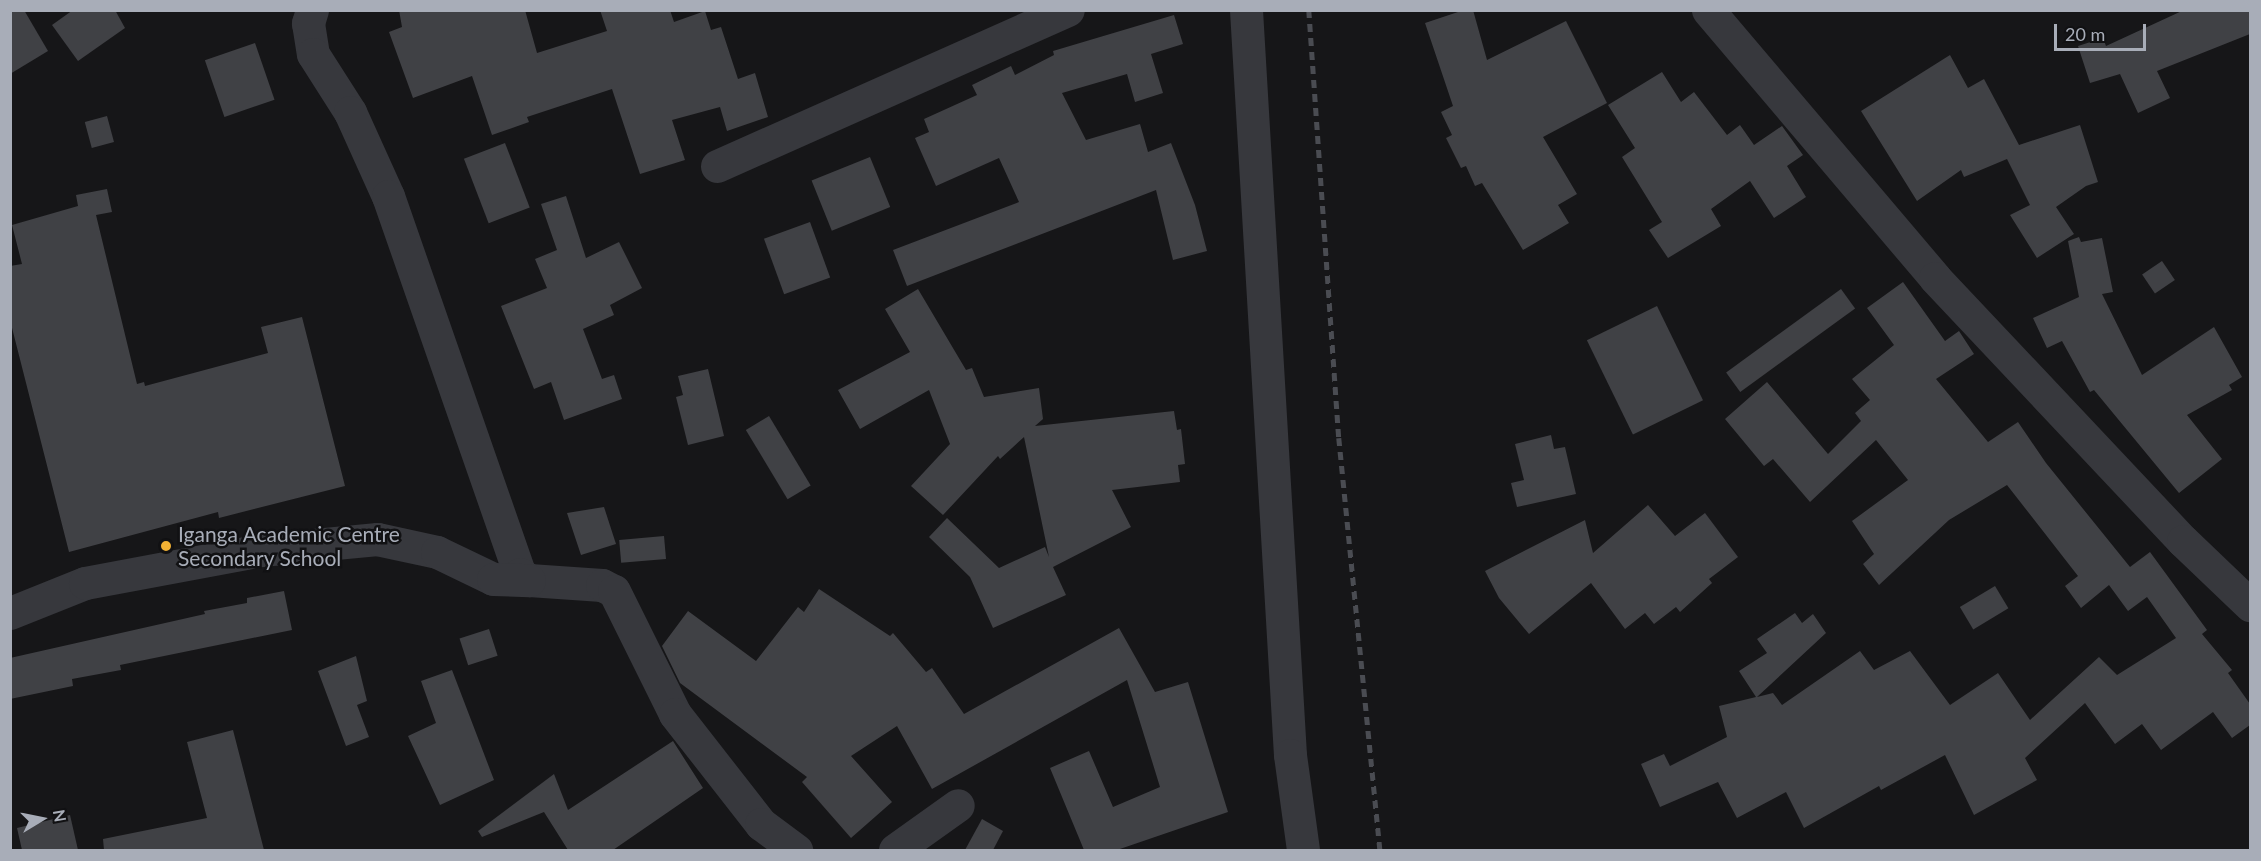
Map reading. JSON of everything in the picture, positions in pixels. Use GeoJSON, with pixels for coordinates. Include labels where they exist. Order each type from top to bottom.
{"type":"FeatureCollection","features":[{"type":"Feature","properties":{"kind":"street"},"geometry":{"type":"LineString","coordinates":[[312,10],[308,23],[314,54],[350,112],[388,196],[520,574],[529,580]]}},
{"type":"Feature","properties":{"kind":"street"},"geometry":{"type":"LineString","coordinates":[[717,166],[1068,10]]}},
{"type":"Feature","properties":{"kind":"street"},"geometry":{"type":"LineString","coordinates":[[1246,10],[1290,755],[1303,850]]}},
{"type":"Feature","properties":{"kind":"street"},"geometry":{"type":"LineString","coordinates":[[1708,10],[1935,278],[2183,541],[2250,604]]}},
{"type":"Feature","properties":{"kind":"street"},"geometry":{"type":"LineString","coordinates":[[10,612],[85,583],[261,550],[377,539],[437,552],[493,579],[602,585],[614,591],[675,714],[761,824],[796,850]]}},
{"type":"Feature","properties":{"kind":"street"},"geometry":{"type":"LineString","coordinates":[[895,850],[958,805]]}},
{"type":"Feature","properties":{"kind":"building"},"geometry":{"type":"Polygon","coordinates":[[[10,10],[24,10],[48,51],[10,74],[10,10]]]}},
{"type":"Feature","properties":{"kind":"building"},"geometry":{"type":"Polygon","coordinates":[[[73,10],[115,10],[125,28],[78,61],[52,25],[73,10]]]}},
{"type":"Feature","properties":{"kind":"building"},"geometry":{"type":"Polygon","coordinates":[[[399,10],[525,10],[537,53],[607,31],[600,10],[670,10],[674,22],[705,11],[711,30],[721,27],[738,79],[755,73],[768,117],[727,131],[720,107],[672,120],[685,160],[640,174],[612,89],[527,117],[529,122],[492,135],[472,76],[413,98],[389,32],[402,27],[399,10]]]}},
{"type":"Feature","properties":{"kind":"building"},"geometry":{"type":"Polygon","coordinates":[[[1464,10],[1473,10],[1487,60],[1566,21],[1607,103],[1543,137],[1577,194],[1558,205],[1569,223],[1523,250],[1482,183],[1475,186],[1466,166],[1461,168],[1446,138],[1452,135],[1441,112],[1453,106],[1425,23],[1464,10]]]}},
{"type":"Feature","properties":{"kind":"building"},"geometry":{"type":"Polygon","coordinates":[[[2184,10],[2250,10],[2250,34],[2157,71],[2170,98],[2138,113],[2120,74],[2090,83],[2078,46],[2103,38],[2106,46],[2184,10]]]}},
{"type":"Feature","properties":{"kind":"building"},"geometry":{"type":"Polygon","coordinates":[[[1174,15],[1183,44],[1151,54],[1163,93],[1135,102],[1127,74],[1062,93],[1086,140],[1140,124],[1148,152],[1171,143],[1195,205],[1207,251],[1173,260],[1156,190],[907,286],[893,250],[1019,202],[999,158],[936,186],[915,138],[929,132],[924,119],[977,95],[972,85],[1011,66],[1015,75],[1054,55],[1053,51],[1174,15]]]}},
{"type":"Feature","properties":{"kind":"building"},"geometry":{"type":"Polygon","coordinates":[[[255,43],[275,100],[224,117],[205,60],[255,43]]]}},
{"type":"Feature","properties":{"kind":"building"},"geometry":{"type":"Polygon","coordinates":[[[1950,55],[1968,88],[1984,79],[2019,145],[2080,125],[2098,182],[2086,186],[2056,207],[2074,234],[2037,258],[2010,215],[2030,205],[2007,159],[1964,177],[1961,170],[1917,201],[1861,111],[1950,55]]]}},
{"type":"Feature","properties":{"kind":"building"},"geometry":{"type":"Polygon","coordinates":[[[1662,72],[1681,102],[1694,92],[1727,135],[1740,125],[1754,145],[1782,126],[1803,155],[1787,166],[1806,197],[1774,218],[1750,181],[1711,209],[1721,226],[1668,258],[1649,230],[1662,222],[1622,157],[1635,148],[1608,105],[1662,72]]]}},
{"type":"Feature","properties":{"kind":"building"},"geometry":{"type":"Polygon","coordinates":[[[107,116],[114,142],[92,148],[85,122],[107,116]]]}},
{"type":"Feature","properties":{"kind":"building"},"geometry":{"type":"Polygon","coordinates":[[[505,143],[530,207],[489,223],[464,159],[505,143]]]}},
{"type":"Feature","properties":{"kind":"building"},"geometry":{"type":"Polygon","coordinates":[[[870,157],[890,207],[832,231],[812,181],[870,157]]]}},
{"type":"Feature","properties":{"kind":"building"},"geometry":{"type":"Polygon","coordinates":[[[107,189],[112,212],[96,215],[137,384],[144,382],[145,386],[268,353],[261,327],[302,317],[345,486],[219,518],[218,512],[69,552],[10,320],[10,266],[22,264],[12,225],[78,206],[76,195],[107,189]]]}},
{"type":"Feature","properties":{"kind":"building"},"geometry":{"type":"Polygon","coordinates":[[[566,196],[586,258],[619,242],[642,288],[610,305],[614,315],[583,329],[602,379],[614,375],[622,399],[564,420],[551,382],[534,389],[501,306],[547,288],[535,259],[557,250],[541,204],[566,196]]]}},
{"type":"Feature","properties":{"kind":"building"},"geometry":{"type":"Polygon","coordinates":[[[810,222],[830,277],[784,294],[764,239],[810,222]]]}},
{"type":"Feature","properties":{"kind":"building"},"geometry":{"type":"Polygon","coordinates":[[[2079,237],[2081,242],[2102,238],[2113,292],[2102,294],[2142,375],[2214,327],[2242,377],[2229,385],[2232,390],[2187,415],[2222,459],[2179,493],[2094,390],[2090,392],[2062,341],[2047,348],[2033,318],[2079,297],[2068,241],[2079,237]]]}},
{"type":"Feature","properties":{"kind":"building"},"geometry":{"type":"Polygon","coordinates":[[[2162,261],[2175,280],[2155,293],[2142,274],[2162,261]]]}},
{"type":"Feature","properties":{"kind":"building"},"geometry":{"type":"Polygon","coordinates":[[[1903,282],[1945,341],[1959,331],[1974,354],[1936,379],[1988,442],[2018,422],[2046,463],[2130,567],[2150,552],[2207,630],[2202,634],[2232,670],[2228,673],[2250,704],[2250,725],[2232,738],[2213,712],[2161,750],[2142,724],[2115,744],[2085,703],[2025,758],[2037,780],[1974,815],[1945,755],[1881,790],[1879,786],[1804,828],[1786,792],[1737,818],[1718,782],[1660,807],[1641,764],[1664,754],[1670,766],[1727,737],[1719,706],[1756,697],[1739,671],[1767,653],[1757,639],[1795,613],[1802,623],[1813,614],[1826,633],[1757,697],[1773,693],[1782,705],[1860,651],[1874,670],[1910,651],[1950,705],[1998,673],[2030,720],[2099,657],[2117,675],[2176,638],[2147,597],[2128,611],[2109,585],[2081,608],[2065,586],[2078,576],[2007,485],[1949,520],[1879,585],[1863,564],[1874,554],[1852,521],[1908,480],[1876,440],[1810,502],[1773,459],[1764,466],[1725,419],[1767,382],[1828,454],[1861,421],[1855,413],[1870,400],[1852,379],[1894,345],[1867,308],[1903,282]]]}},
{"type":"Feature","properties":{"kind":"building"},"geometry":{"type":"Polygon","coordinates":[[[918,289],[966,370],[972,368],[984,397],[1039,388],[1043,419],[1035,426],[1174,411],[1177,430],[1181,429],[1185,464],[1178,465],[1180,482],[1112,490],[1131,527],[1053,567],[1066,595],[993,628],[970,577],[929,537],[947,518],[999,568],[1045,547],[1049,557],[1024,437],[1000,459],[998,456],[943,515],[911,486],[950,444],[929,390],[860,429],[838,390],[910,352],[885,309],[918,289]]]}},
{"type":"Feature","properties":{"kind":"building"},"geometry":{"type":"Polygon","coordinates":[[[1841,289],[1855,308],[1740,392],[1726,372],[1841,289]]]}},
{"type":"Feature","properties":{"kind":"building"},"geometry":{"type":"Polygon","coordinates":[[[1657,306],[1703,400],[1633,435],[1587,340],[1657,306]]]}},
{"type":"Feature","properties":{"kind":"building"},"geometry":{"type":"Polygon","coordinates":[[[708,369],[724,436],[688,445],[676,397],[683,395],[678,376],[708,369]]]}},
{"type":"Feature","properties":{"kind":"building"},"geometry":{"type":"Polygon","coordinates":[[[769,416],[811,485],[788,499],[746,430],[769,416]]]}},
{"type":"Feature","properties":{"kind":"building"},"geometry":{"type":"Polygon","coordinates":[[[1551,435],[1554,449],[1565,447],[1576,494],[1517,507],[1511,483],[1524,480],[1515,444],[1551,435]]]}},
{"type":"Feature","properties":{"kind":"building"},"geometry":{"type":"Polygon","coordinates":[[[1648,505],[1675,536],[1705,513],[1738,557],[1709,579],[1712,583],[1680,612],[1676,607],[1654,624],[1645,613],[1625,629],[1591,583],[1529,634],[1499,598],[1485,571],[1585,520],[1593,553],[1648,505]]]}},
{"type":"Feature","properties":{"kind":"building"},"geometry":{"type":"Polygon","coordinates":[[[604,507],[616,544],[581,555],[567,513],[604,507]]]}},
{"type":"Feature","properties":{"kind":"building"},"geometry":{"type":"Polygon","coordinates":[[[664,536],[666,559],[621,563],[619,540],[664,536]]]}},
{"type":"Feature","properties":{"kind":"building"},"geometry":{"type":"Polygon","coordinates":[[[1995,586],[2008,608],[1973,629],[1960,607],[1995,586]]]}},
{"type":"Feature","properties":{"kind":"building"},"geometry":{"type":"Polygon","coordinates":[[[819,589],[890,636],[893,633],[926,672],[932,668],[964,714],[1119,628],[1155,692],[1188,682],[1228,812],[1117,850],[1084,850],[1050,768],[1089,751],[1113,807],[1160,787],[1127,680],[932,789],[897,726],[851,756],[892,802],[851,838],[802,782],[807,777],[680,683],[662,646],[688,611],[756,661],[798,607],[804,612],[819,589]]]}},
{"type":"Feature","properties":{"kind":"building"},"geometry":{"type":"Polygon","coordinates":[[[284,591],[292,630],[120,665],[121,670],[72,679],[73,686],[10,699],[10,658],[205,614],[204,611],[247,603],[247,598],[284,591]]]}},
{"type":"Feature","properties":{"kind":"building"},"geometry":{"type":"Polygon","coordinates":[[[489,629],[498,656],[468,665],[460,639],[489,629]]]}},
{"type":"Feature","properties":{"kind":"building"},"geometry":{"type":"Polygon","coordinates":[[[356,656],[367,701],[357,705],[369,737],[346,746],[318,671],[356,656]]]}},
{"type":"Feature","properties":{"kind":"building"},"geometry":{"type":"Polygon","coordinates":[[[452,670],[494,780],[440,805],[408,736],[436,723],[421,681],[452,670]]]}},
{"type":"Feature","properties":{"kind":"building"},"geometry":{"type":"Polygon","coordinates":[[[233,730],[264,850],[104,850],[103,839],[207,818],[187,742],[233,730]]]}},
{"type":"Feature","properties":{"kind":"building"},"geometry":{"type":"Polygon","coordinates":[[[673,741],[703,788],[613,850],[568,850],[544,812],[482,837],[478,831],[554,774],[568,810],[673,741]]]}},
{"type":"Feature","properties":{"kind":"building"},"geometry":{"type":"Polygon","coordinates":[[[70,815],[78,850],[22,850],[17,828],[70,815]]]}},
{"type":"Feature","properties":{"kind":"building"},"geometry":{"type":"Polygon","coordinates":[[[982,819],[1003,831],[993,850],[965,850],[982,819]]]}},
{"type":"Feature","properties":{"kind":"railway"},"geometry":{"type":"LineString","coordinates":[[1309,10],[1339,438],[1380,850]]}},
{"type":"Feature","properties":{"kind":"place","name":"Iganga Academic Centre Secondary School"},"geometry":{"type":"Point","coordinates":[166,546]}}]}
